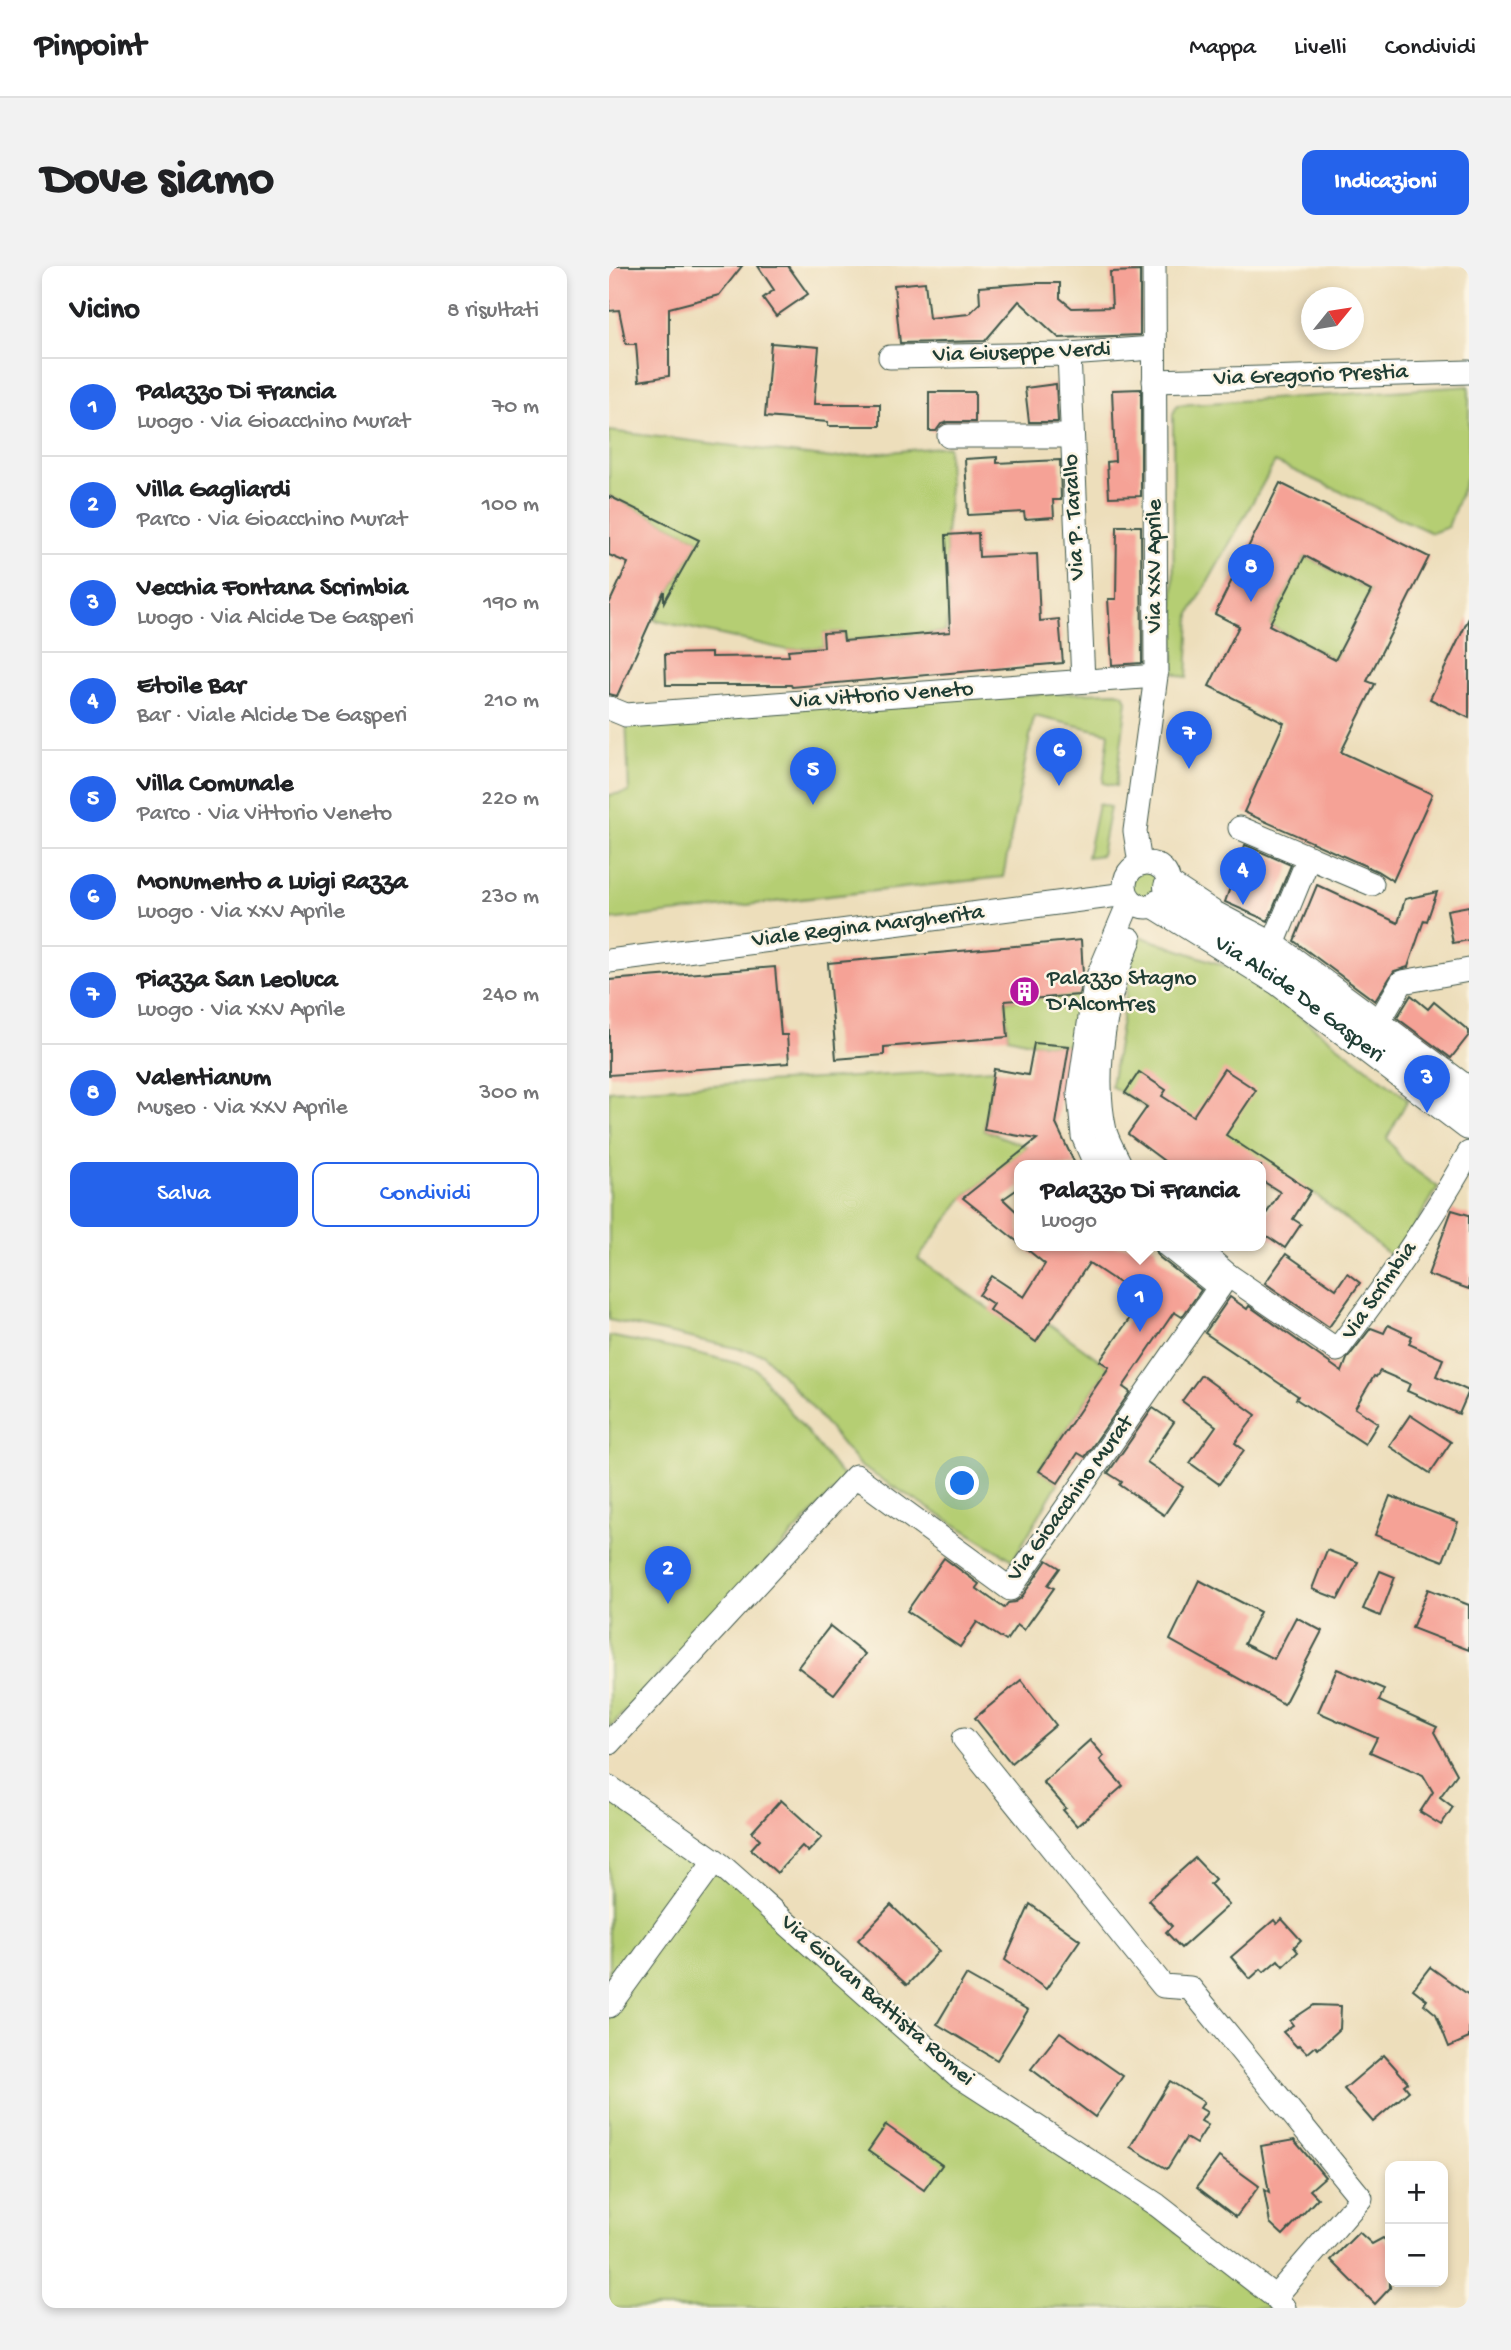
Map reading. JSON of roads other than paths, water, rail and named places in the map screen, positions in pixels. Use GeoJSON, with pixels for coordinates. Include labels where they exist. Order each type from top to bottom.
{"type":"FeatureCollection","features":[{"type":"Feature","properties":{"kind":"main road"},"geometry":{"type":"LineString","coordinates":[[1145,899],[1213,916],[1272,947],[1469,1093]]}},
{"type":"Feature","properties":{"kind":"main road","name":"Via Alcide De Gasperi"},"geometry":{"type":"LineString","coordinates":[[1145,899],[1280,981],[1469,1125]]}},
{"type":"Feature","properties":{"kind":"street","name":"Via XXV Aprile"},"geometry":{"type":"LineString","coordinates":[[1140,864],[1135,831],[1156,676],[1154,266]]}},
{"type":"Feature","properties":{"kind":"street","name":"Via Giuseppe Verdi"},"geometry":{"type":"LineString","coordinates":[[890,357],[1069,354],[1153,348]]}},
{"type":"Feature","properties":{"kind":"street","name":"Via P. Tarallo"},"geometry":{"type":"LineString","coordinates":[[1069,354],[1083,681]]}},
{"type":"Feature","properties":{"kind":"street","name":"Via Gregorio Prestia"},"geometry":{"type":"LineString","coordinates":[[1154,381],[1469,372]]}},
{"type":"Feature","properties":{"kind":"street"},"geometry":{"type":"LineString","coordinates":[[949,436],[1071,436]]}},
{"type":"Feature","properties":{"kind":"street","name":"Via Vittorio Veneto"},"geometry":{"type":"LineString","coordinates":[[615,713],[1156,676]]}},
{"type":"Feature","properties":{"kind":"street"},"geometry":{"type":"LineString","coordinates":[[1240,828],[1372,884]]}},
{"type":"Feature","properties":{"kind":"street"},"geometry":{"type":"LineString","coordinates":[[1272,947],[1309,857]]}},
{"type":"Feature","properties":{"kind":"street"},"geometry":{"type":"LineString","coordinates":[[1092,1160],[1083,1136],[1079,1093],[1095,983],[1145,899],[1166,873],[1161,867],[1147,863],[1134,867],[1125,879],[1145,899]]}},
{"type":"Feature","properties":{"kind":"street"},"geometry":{"type":"LineString","coordinates":[[1118,1160],[1105,1134],[1099,1090],[1104,1033],[1121,960],[1145,899]]}},
{"type":"Feature","properties":{"kind":"street","name":"Viale Regina Margherita"},"geometry":{"type":"LineString","coordinates":[[609,961],[1145,899]]}},
{"type":"Feature","properties":{"kind":"street"},"geometry":{"type":"LineString","coordinates":[[1377,1025],[1402,982],[1469,970]]}},
{"type":"Feature","properties":{"kind":"street","name":"Via Scrimbia"},"geometry":{"type":"LineString","coordinates":[[1224,1281],[1337,1350],[1401,1263],[1445,1196],[1469,1153]]}},
{"type":"Feature","properties":{"kind":"street"},"geometry":{"type":"LineString","coordinates":[[1175,1251],[1224,1281]]}},
{"type":"Feature","properties":{"kind":"street"},"geometry":{"type":"LineString","coordinates":[[1198,1251],[1224,1281]]}},
{"type":"Feature","properties":{"kind":"street","name":"Via Gioacchino Murat"},"geometry":{"type":"LineString","coordinates":[[609,1743],[856,1476],[1010,1589],[1224,1281]]}},
{"type":"Feature","properties":{"kind":"street"},"geometry":{"type":"LineString","coordinates":[[964,1739],[1163,1986],[1190,1988],[1361,2198],[1279,2303]]}},
{"type":"Feature","properties":{"kind":"street","name":"Via Giovan Battista Romei"},"geometry":{"type":"LineString","coordinates":[[609,1787],[715,1860],[956,2074],[1157,2205],[1279,2303]]}},
{"type":"Feature","properties":{"kind":"street"},"geometry":{"type":"LineString","coordinates":[[609,2006],[715,1860]]}},
{"type":"Feature","properties":{"kind":"place","name":"Valentianum"},"geometry":{"type":"Point","coordinates":[1251,602]}},
{"type":"Feature","properties":{"kind":"place","name":"Piazza San Leoluca"},"geometry":{"type":"Point","coordinates":[1189,769]}},
{"type":"Feature","properties":{"kind":"place","name":"Monumento a Luigi Razza"},"geometry":{"type":"Point","coordinates":[1059,786]}},
{"type":"Feature","properties":{"kind":"place","name":"Villa Comunale"},"geometry":{"type":"Point","coordinates":[813,805]}},
{"type":"Feature","properties":{"kind":"place","name":"Etoile Bar"},"geometry":{"type":"Point","coordinates":[1243,905]}},
{"type":"Feature","properties":{"kind":"place","name":"Palazzo Stagno D'Alcontres"},"geometry":{"type":"Point","coordinates":[1024,992]}},
{"type":"Feature","properties":{"kind":"place","name":"Vecchia Fontana Scrimbia"},"geometry":{"type":"Point","coordinates":[1427,1113]}},
{"type":"Feature","properties":{"kind":"place","name":"Palazzo Di Francia"},"geometry":{"type":"Point","coordinates":[1140,1332]}},
{"type":"Feature","properties":{"kind":"place","name":"Villa Gagliardi"},"geometry":{"type":"Point","coordinates":[668,1604]}}]}
